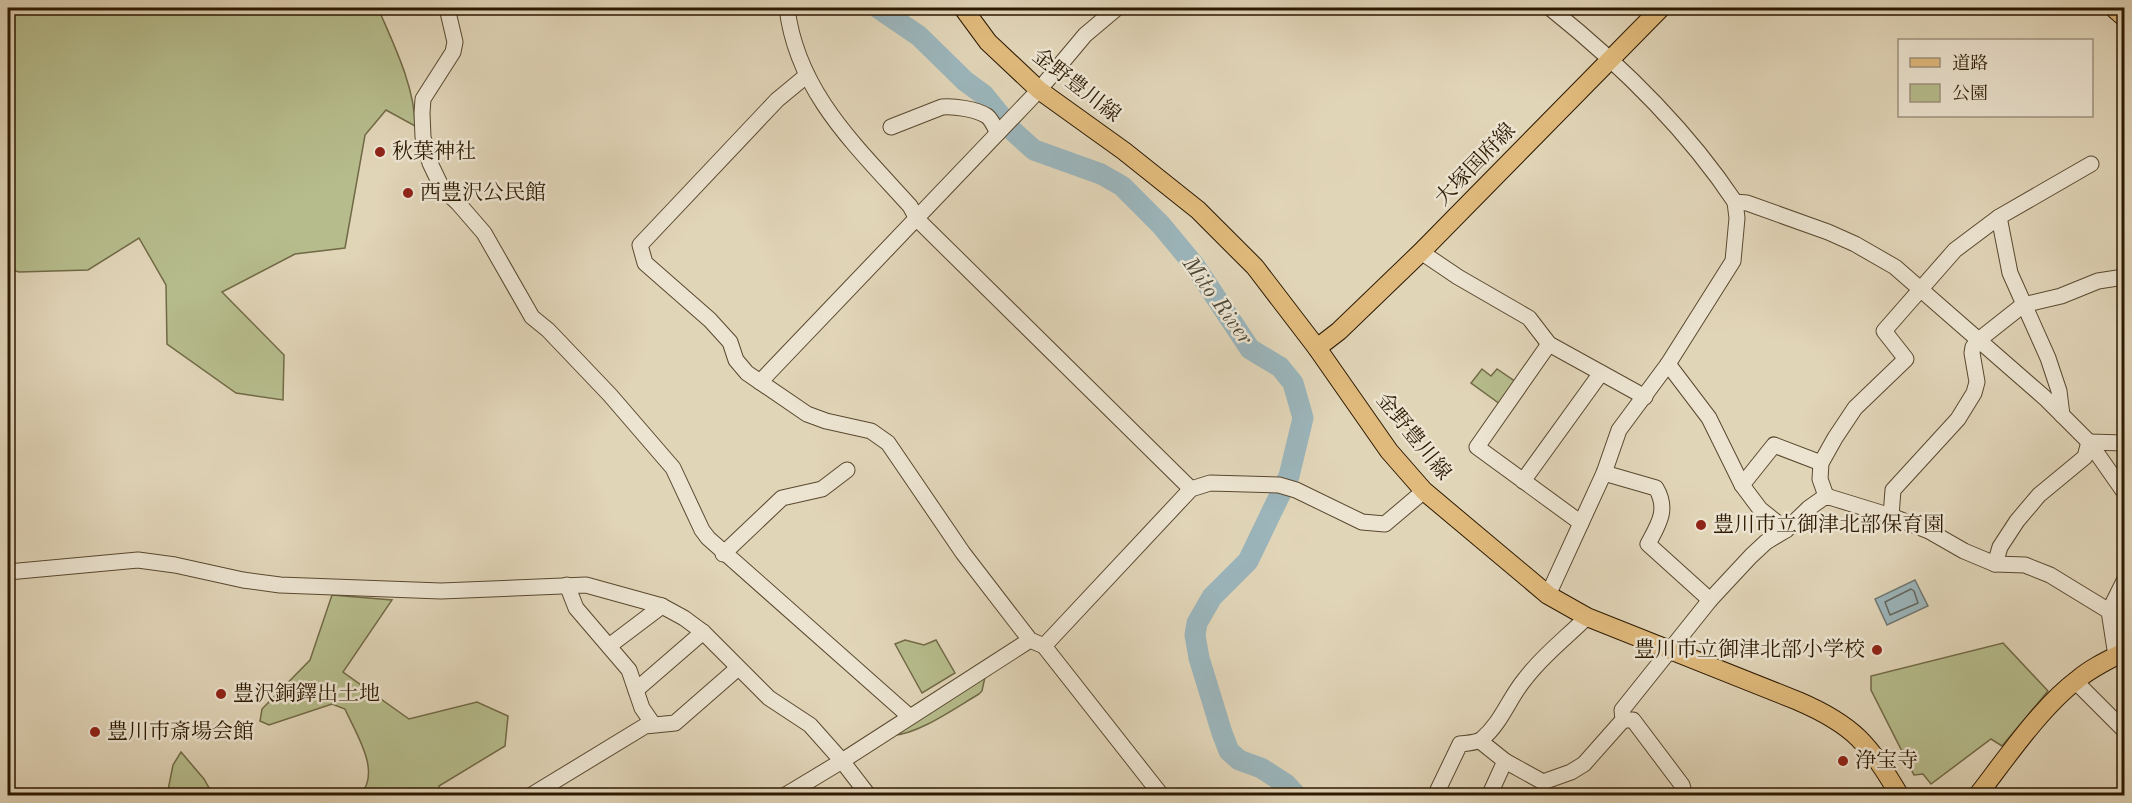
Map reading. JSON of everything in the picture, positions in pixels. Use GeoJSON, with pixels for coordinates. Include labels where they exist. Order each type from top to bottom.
{"type":"FeatureCollection","features":[{"type":"Feature","properties":{"kind":"highway"},"geometry":{"type":"LineString","coordinates":[[2116,8],[2124,15]]}},
{"type":"Feature","properties":{"kind":"main road","name":"金野豊川線"},"geometry":{"type":"LineString","coordinates":[[963,8],[1033,96],[1124,151],[1198,210],[1255,267],[1317,348],[1389,451],[1425,491],[1548,595],[1587,617],[1798,700],[1832,717],[1866,745],[1900,795]]}},
{"type":"Feature","properties":{"kind":"main road","name":"大塚国府線"},"geometry":{"type":"LineString","coordinates":[[1317,348],[1339,331],[1421,252],[1661,8]]}},
{"type":"Feature","properties":{"kind":"main road"},"geometry":{"type":"LineString","coordinates":[[1977,795],[2030,730],[2075,681],[2120,654]]}},
{"type":"Feature","properties":{"kind":"street"},"geometry":{"type":"LineString","coordinates":[[447,8],[455,42],[453,52],[423,99],[422,113],[423,137],[430,163],[442,188],[484,233],[532,316],[549,330],[610,395],[673,468],[702,530],[723,554],[909,716]]}},
{"type":"Feature","properties":{"kind":"street"},"geometry":{"type":"LineString","coordinates":[[787,8],[795,50],[806,76],[843,132],[910,206],[916,219],[1191,489]]}},
{"type":"Feature","properties":{"kind":"street"},"geometry":{"type":"LineString","coordinates":[[760,382],[1033,96],[1085,35],[1117,8]]}},
{"type":"Feature","properties":{"kind":"street"},"geometry":{"type":"LineString","coordinates":[[1548,595],[1604,473],[1619,430],[1645,398],[1668,364],[1733,261],[1737,218],[1735,202],[1683,133],[1631,78],[1550,8]]}},
{"type":"Feature","properties":{"kind":"street"},"geometry":{"type":"LineString","coordinates":[[806,76],[777,100],[640,245],[645,263],[710,320],[730,342],[736,360],[747,373],[807,414],[826,421],[871,430],[888,443],[963,552],[1162,795]]}},
{"type":"Feature","properties":{"kind":"street"},"geometry":{"type":"LineString","coordinates":[[891,127],[942,107],[951,106],[983,114],[1001,130]]}},
{"type":"Feature","properties":{"kind":"street"},"geometry":{"type":"LineString","coordinates":[[1826,496],[1820,479],[1821,464],[1855,408],[1906,359],[1884,331],[1955,250],[1999,217],[2091,164]]}},
{"type":"Feature","properties":{"kind":"street"},"geometry":{"type":"LineString","coordinates":[[1735,202],[1747,203],[1855,244],[1895,267],[1980,339],[2062,415],[2089,442],[2124,492]]}},
{"type":"Feature","properties":{"kind":"street"},"geometry":{"type":"LineString","coordinates":[[1999,217],[2010,273],[2048,358],[2059,391],[2062,415]]}},
{"type":"Feature","properties":{"kind":"street"},"geometry":{"type":"LineString","coordinates":[[1421,252],[1458,277],[1529,318],[1549,345],[1645,398]]}},
{"type":"Feature","properties":{"kind":"street"},"geometry":{"type":"LineString","coordinates":[[1891,516],[1893,490],[1958,419],[1974,393],[1977,382],[1972,353],[1973,347],[1980,339],[2023,305],[2061,296],[2098,281],[2124,277]]}},
{"type":"Feature","properties":{"kind":"street"},"geometry":{"type":"LineString","coordinates":[[1549,345],[1477,447],[1581,523]]}},
{"type":"Feature","properties":{"kind":"street"},"geometry":{"type":"LineString","coordinates":[[1668,364],[1709,418],[1742,485],[1760,509],[1785,530]]}},
{"type":"Feature","properties":{"kind":"street"},"geometry":{"type":"LineString","coordinates":[[1523,481],[1601,373]]}},
{"type":"Feature","properties":{"kind":"street"},"geometry":{"type":"LineString","coordinates":[[2089,442],[2124,443]]}},
{"type":"Feature","properties":{"kind":"street"},"geometry":{"type":"LineString","coordinates":[[1995,564],[2000,547],[2017,522],[2039,495],[2085,457],[2089,442]]}},
{"type":"Feature","properties":{"kind":"street"},"geometry":{"type":"LineString","coordinates":[[1742,485],[1774,445],[1821,464]]}},
{"type":"Feature","properties":{"kind":"street"},"geometry":{"type":"LineString","coordinates":[[723,554],[782,498],[822,489],[847,470]]}},
{"type":"Feature","properties":{"kind":"street"},"geometry":{"type":"LineString","coordinates":[[1604,473],[1656,488],[1659,492],[1663,516],[1648,544],[1710,600]]}},
{"type":"Feature","properties":{"kind":"street"},"geometry":{"type":"LineString","coordinates":[[784,795],[842,761],[909,716],[1037,643],[1191,489],[1210,483],[1279,485],[1296,490],[1362,522],[1385,524],[1425,491]]}},
{"type":"Feature","properties":{"kind":"street"},"geometry":{"type":"LineString","coordinates":[[1826,496],[1891,516],[1929,531],[1964,551],[1995,564],[2025,564],[2050,574],[2109,611]]}},
{"type":"Feature","properties":{"kind":"street"},"geometry":{"type":"LineString","coordinates":[[1480,741],[1505,761],[1543,782],[1584,764],[1623,720],[1622,710],[1710,600],[1766,542],[1785,530],[1826,496]]}},
{"type":"Feature","properties":{"kind":"street"},"geometry":{"type":"LineString","coordinates":[[8,572],[138,560],[280,585],[441,591],[586,585],[662,606],[703,632],[774,702],[810,725],[869,795]]}},
{"type":"Feature","properties":{"kind":"street"},"geometry":{"type":"LineString","coordinates":[[2120,654],[2109,611],[2124,581]]}},
{"type":"Feature","properties":{"kind":"street"},"geometry":{"type":"LineString","coordinates":[[567,585],[576,608],[629,670],[642,708],[653,724]]}},
{"type":"Feature","properties":{"kind":"street"},"geometry":{"type":"LineString","coordinates":[[609,646],[662,606]]}},
{"type":"Feature","properties":{"kind":"street"},"geometry":{"type":"LineString","coordinates":[[1435,795],[1460,744],[1480,741],[1502,717],[1531,671],[1547,653],[1587,617]]}},
{"type":"Feature","properties":{"kind":"street"},"geometry":{"type":"LineString","coordinates":[[636,690],[703,632]]}},
{"type":"Feature","properties":{"kind":"street"},"geometry":{"type":"LineString","coordinates":[[539,793],[645,726],[675,723],[738,668]]}},
{"type":"Feature","properties":{"kind":"street"},"geometry":{"type":"LineString","coordinates":[[2075,681],[2124,730]]}},
{"type":"Feature","properties":{"kind":"street"},"geometry":{"type":"LineString","coordinates":[[1623,720],[1634,720],[1682,785],[1685,795]]}},
{"type":"Feature","properties":{"kind":"street"},"geometry":{"type":"LineString","coordinates":[[1489,795],[1505,761]]}},
{"type":"Feature","properties":{"kind":"green space"},"geometry":{"type":"Polygon","coordinates":[[[8,8],[378,8],[407,81],[415,126],[386,110],[365,135],[345,248],[295,254],[222,292],[284,355],[283,400],[236,393],[167,344],[166,285],[139,238],[88,270],[19,272],[8,269],[8,8]]]}},
{"type":"Feature","properties":{"kind":"green space"},"geometry":{"type":"Polygon","coordinates":[[[1482,369],[1491,376],[1497,369],[1516,382],[1500,404],[1471,383],[1482,369]]]}},
{"type":"Feature","properties":{"kind":"green space"},"geometry":{"type":"Polygon","coordinates":[[[332,595],[392,600],[343,672],[409,719],[477,702],[508,716],[505,746],[439,786],[438,795],[360,795],[366,786],[368,764],[345,709],[332,704],[269,725],[260,721],[262,709],[310,660],[332,595]]]}},
{"type":"Feature","properties":{"kind":"green space"},"geometry":{"type":"Polygon","coordinates":[[[905,640],[924,645],[936,640],[955,673],[922,693],[895,644],[905,640]]]}},
{"type":"Feature","properties":{"kind":"green space"},"geometry":{"type":"Polygon","coordinates":[[[2003,643],[2048,691],[2002,746],[1991,739],[1931,784],[1923,774],[1914,775],[1871,690],[1871,676],[2003,643]]]}},
{"type":"Feature","properties":{"kind":"green space"},"geometry":{"type":"Polygon","coordinates":[[[985,677],[982,691],[979,694],[949,713],[913,731],[892,735],[985,677]]]}},
{"type":"Feature","properties":{"kind":"green space"},"geometry":{"type":"Polygon","coordinates":[[[181,752],[204,779],[213,795],[167,795],[173,765],[181,752]]]}},
{"type":"Feature","properties":{"kind":"water"},"geometry":{"type":"Polygon","coordinates":[[[1915,580],[1928,606],[1887,625],[1875,599],[1915,580]]]}},
{"type":"Feature","properties":{"kind":"waterway","name":"Mito River"},"geometry":{"type":"LineString","coordinates":[[878,8],[919,36],[965,81],[984,95],[1014,132],[1034,150],[1101,174],[1122,186],[1161,225],[1195,266],[1250,349],[1280,367],[1293,383],[1303,418],[1289,476],[1248,561],[1212,597],[1197,623],[1195,635],[1199,658],[1229,751],[1239,760],[1261,768],[1286,784],[1297,796]]}},
{"type":"Feature","properties":{"kind":"place","name":"秋葉神社"},"geometry":{"type":"Point","coordinates":[380,152]}},
{"type":"Feature","properties":{"kind":"place","name":"西豊沢公民館"},"geometry":{"type":"Point","coordinates":[408,193]}},
{"type":"Feature","properties":{"kind":"place","name":"豊川市立御津北部保育園"},"geometry":{"type":"Point","coordinates":[1701,525]}},
{"type":"Feature","properties":{"kind":"place","name":"豊川市立御津北部小学校"},"geometry":{"type":"Point","coordinates":[1877,650]}},
{"type":"Feature","properties":{"kind":"place","name":"豊沢銅鐸出土地"},"geometry":{"type":"Point","coordinates":[221,694]}},
{"type":"Feature","properties":{"kind":"place","name":"豊川市斎場会館"},"geometry":{"type":"Point","coordinates":[95,732]}},
{"type":"Feature","properties":{"kind":"place","name":"浄宝寺"},"geometry":{"type":"Point","coordinates":[1843,761]}}]}
